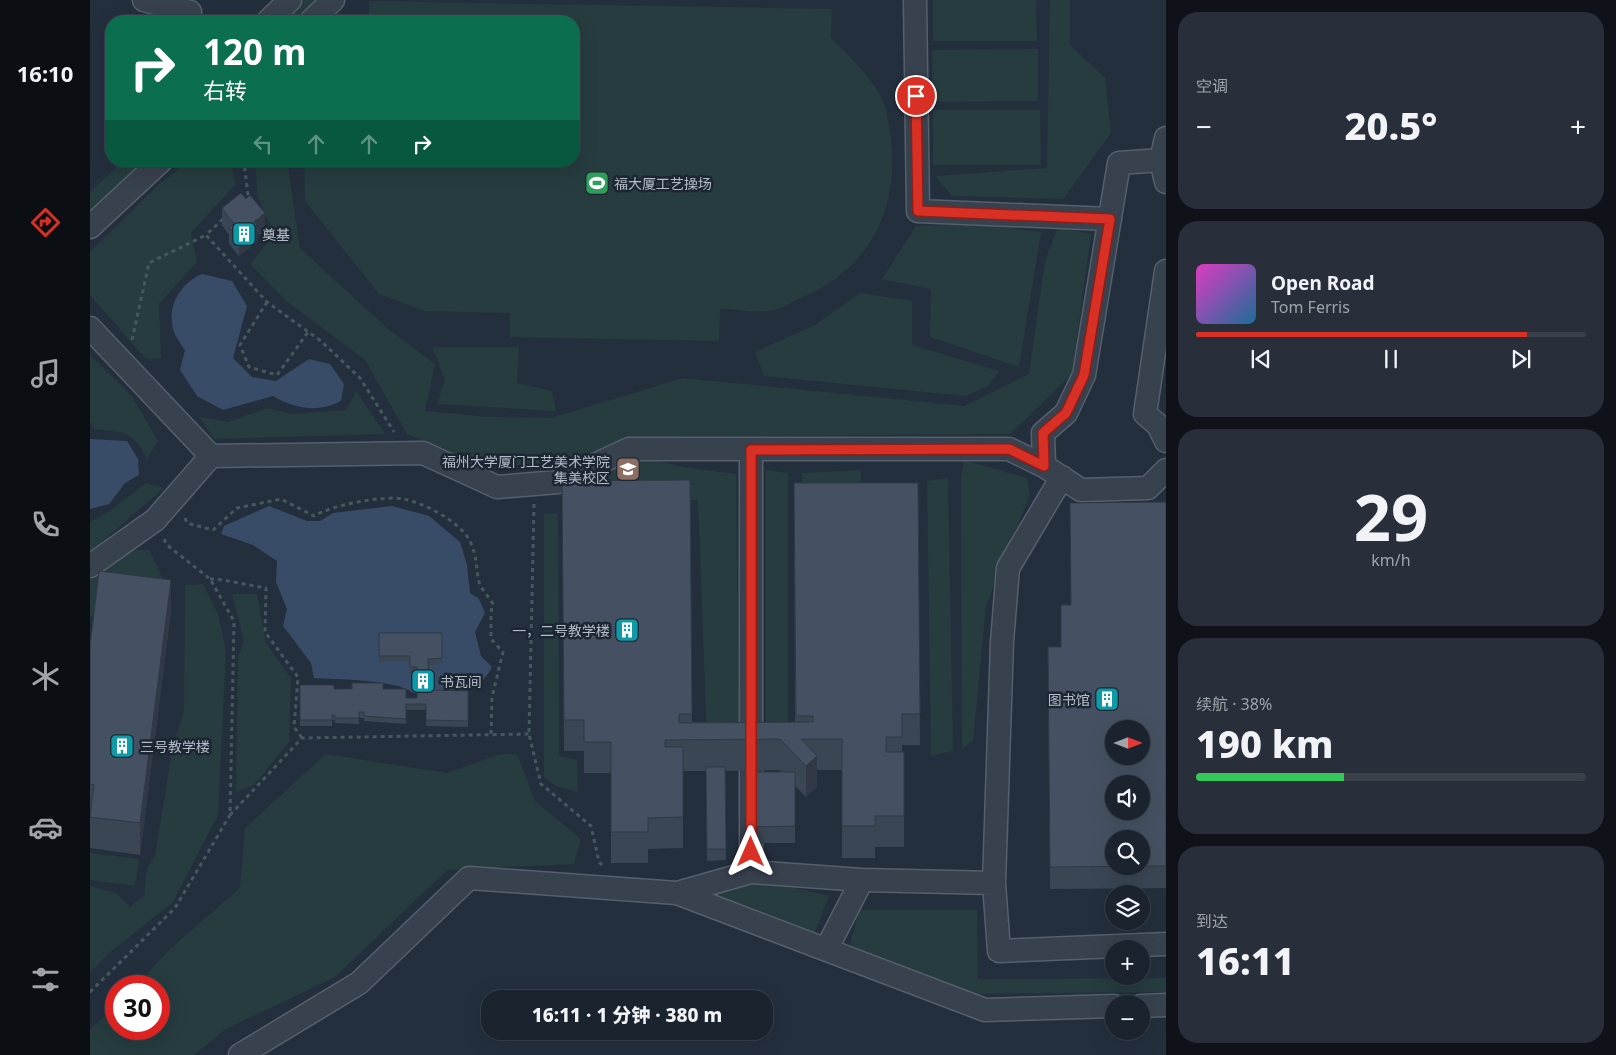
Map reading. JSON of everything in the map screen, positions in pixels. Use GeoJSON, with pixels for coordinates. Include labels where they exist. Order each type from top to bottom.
{"type":"FeatureCollection","features":[{"type":"Feature","properties":{"kind":"street"},"geometry":{"type":"LineString","coordinates":[[144,0],[191,11]]}},
{"type":"Feature","properties":{"kind":"street"},"geometry":{"type":"LineString","coordinates":[[274,15],[290,0]]}},
{"type":"Feature","properties":{"kind":"street"},"geometry":{"type":"LineString","coordinates":[[317,15],[333,0]]}},
{"type":"Feature","properties":{"kind":"street"},"geometry":{"type":"LineString","coordinates":[[915,0],[918,211],[1110,219]]}},
{"type":"Feature","properties":{"kind":"street"},"geometry":{"type":"LineString","coordinates":[[1166,138],[1161,160],[1166,182]]}},
{"type":"Feature","properties":{"kind":"street"},"geometry":{"type":"LineString","coordinates":[[1161,160],[1119,163],[1084,375],[1066,413],[1043,433],[1053,472],[1008,568],[1002,642],[994,884],[1000,951],[1166,944]]}},
{"type":"Feature","properties":{"kind":"street"},"geometry":{"type":"LineString","coordinates":[[90,227],[155,167]]}},
{"type":"Feature","properties":{"kind":"street"},"geometry":{"type":"LineString","coordinates":[[1166,271],[1145,414],[1158,425],[1166,441]]}},
{"type":"Feature","properties":{"kind":"street"},"geometry":{"type":"LineString","coordinates":[[90,328],[210,456],[423,453],[497,487],[558,482],[629,449],[1009,449],[1082,490],[1148,488],[1166,470]]}},
{"type":"Feature","properties":{"kind":"street"},"geometry":{"type":"LineString","coordinates":[[751,450],[751,872]]}},
{"type":"Feature","properties":{"kind":"street"},"geometry":{"type":"LineString","coordinates":[[90,566],[155,520],[210,456]]}},
{"type":"Feature","properties":{"kind":"street"},"geometry":{"type":"LineString","coordinates":[[678,893],[751,872],[862,880],[994,884]]}},
{"type":"Feature","properties":{"kind":"street"},"geometry":{"type":"LineString","coordinates":[[240,1055],[359,983],[469,878],[678,893],[827,948],[985,1010],[1105,1006]]}},
{"type":"Feature","properties":{"kind":"street"},"geometry":{"type":"LineString","coordinates":[[827,948],[862,880]]}},
{"type":"Feature","properties":{"kind":"street"},"geometry":{"type":"LineString","coordinates":[[1150,1006],[1166,1005]]}},
{"type":"Feature","properties":{"kind":"path"},"geometry":{"type":"LineString","coordinates":[[241,202],[248,196],[245,167]]}},
{"type":"Feature","properties":{"kind":"path"},"geometry":{"type":"LineString","coordinates":[[127,367],[149,263],[206,235],[227,215]]}},
{"type":"Feature","properties":{"kind":"path"},"geometry":{"type":"LineString","coordinates":[[206,235],[267,302],[320,341],[360,378],[408,453]]}},
{"type":"Feature","properties":{"kind":"path"},"geometry":{"type":"LineString","coordinates":[[267,302],[240,345],[249,367],[278,375],[308,332]]}},
{"type":"Feature","properties":{"kind":"path"},"geometry":{"type":"LineString","coordinates":[[535,484],[529,734],[541,784],[591,826],[600,862],[625,889]]}},
{"type":"Feature","properties":{"kind":"path"},"geometry":{"type":"LineString","coordinates":[[175,497],[187,523],[213,530],[237,508],[281,499],[314,516],[327,508],[357,502],[403,498],[444,514],[469,540],[478,566],[479,584],[494,604],[490,612],[490,639],[503,652],[492,698],[491,735]]}},
{"type":"Feature","properties":{"kind":"path"},"geometry":{"type":"LineString","coordinates":[[155,520],[168,546],[210,580],[234,621],[230,815]]}},
{"type":"Feature","properties":{"kind":"path"},"geometry":{"type":"LineString","coordinates":[[210,580],[217,579],[266,588],[265,632],[298,677],[294,727],[302,738]]}},
{"type":"Feature","properties":{"kind":"path"},"geometry":{"type":"LineString","coordinates":[[90,992],[175,908],[230,815],[302,738],[529,734]]}},
{"type":"Feature","properties":{"kind":"green space"},"geometry":{"type":"Polygon","coordinates":[[[302,0],[322,0],[306,15],[285,15],[302,0]]]}},
{"type":"Feature","properties":{"kind":"green space"},"geometry":{"type":"Polygon","coordinates":[[[933,0],[1036,0],[1037,41],[933,41],[933,0]]]}},
{"type":"Feature","properties":{"kind":"green space"},"geometry":{"type":"Polygon","coordinates":[[[1050,0],[1070,0],[1070,45],[1105,78],[1111,133],[1063,199],[952,196],[935,176],[1047,168],[1050,0]]]}},
{"type":"Feature","properties":{"kind":"green space","name":"福大厦工艺操场"},"geometry":{"type":"Polygon","coordinates":[[[369,1],[832,9],[831,38],[871,81],[886,110],[891,140],[892,169],[889,196],[881,222],[868,245],[850,266],[828,284],[776,309],[760,312],[720,309],[719,341],[510,337],[510,313],[425,311],[379,294],[305,201],[304,167],[580,167],[580,15],[369,15],[369,1]]]}},
{"type":"Feature","properties":{"kind":"green space"},"geometry":{"type":"Polygon","coordinates":[[[1038,49],[1038,101],[933,102],[932,50],[1038,49]]]}},
{"type":"Feature","properties":{"kind":"green space"},"geometry":{"type":"Polygon","coordinates":[[[933,110],[1040,110],[1041,165],[933,165],[933,110]]]}},
{"type":"Feature","properties":{"kind":"green space"},"geometry":{"type":"Polygon","coordinates":[[[117,167],[145,167],[90,218],[90,192],[117,167]]]}},
{"type":"Feature","properties":{"kind":"green space"},"geometry":{"type":"Polygon","coordinates":[[[182,167],[232,167],[236,184],[191,233],[197,262],[159,304],[161,358],[146,359],[90,295],[90,252],[160,183],[182,167]]]}},
{"type":"Feature","properties":{"kind":"green space"},"geometry":{"type":"Polygon","coordinates":[[[256,167],[288,167],[300,248],[387,328],[435,364],[425,411],[489,417],[551,418],[683,378],[965,406],[1029,374],[1045,261],[1058,227],[1091,234],[1072,374],[1010,434],[654,437],[560,465],[482,465],[407,434],[365,360],[285,300],[250,264],[274,235],[258,197],[256,167]]]}},
{"type":"Feature","properties":{"kind":"green space"},"geometry":{"type":"Polygon","coordinates":[[[980,224],[1041,232],[1019,367],[930,337],[931,289],[882,279],[916,226],[980,224]]]}},
{"type":"Feature","properties":{"kind":"green space"},"geometry":{"type":"Polygon","coordinates":[[[860,293],[912,301],[912,345],[999,371],[988,386],[966,396],[764,376],[755,352],[815,325],[860,293]]]}},
{"type":"Feature","properties":{"kind":"green space"},"geometry":{"type":"Polygon","coordinates":[[[432,347],[519,347],[517,383],[552,391],[556,411],[437,404],[445,379],[432,347]]]}},
{"type":"Feature","properties":{"kind":"green space"},"geometry":{"type":"Polygon","coordinates":[[[90,355],[131,395],[158,441],[147,459],[137,443],[126,434],[94,429],[90,422],[90,355]]]}},
{"type":"Feature","properties":{"kind":"green space"},"geometry":{"type":"Polygon","coordinates":[[[356,391],[385,434],[214,439],[199,417],[228,422],[268,408],[290,414],[346,410],[356,391]]]}},
{"type":"Feature","properties":{"kind":"green space"},"geometry":{"type":"Polygon","coordinates":[[[647,458],[682,467],[736,474],[739,744],[707,741],[698,500],[617,501],[604,492],[605,471],[647,458]]]}},
{"type":"Feature","properties":{"kind":"green space"},"geometry":{"type":"Polygon","coordinates":[[[964,460],[1027,478],[1030,494],[986,606],[973,740],[962,749],[961,478],[964,460]]]}},
{"type":"Feature","properties":{"kind":"green space"},"geometry":{"type":"Polygon","coordinates":[[[766,470],[788,473],[788,734],[766,740],[766,470]]]}},
{"type":"Feature","properties":{"kind":"green space"},"geometry":{"type":"Polygon","coordinates":[[[861,470],[860,498],[803,505],[802,473],[861,470]]]}},
{"type":"Feature","properties":{"kind":"green space"},"geometry":{"type":"Polygon","coordinates":[[[948,478],[953,751],[931,756],[927,481],[948,478]]]}},
{"type":"Feature","properties":{"kind":"green space"},"geometry":{"type":"Polygon","coordinates":[[[146,483],[164,488],[90,552],[90,522],[110,511],[146,483]]]}},
{"type":"Feature","properties":{"kind":"green space"},"geometry":{"type":"Polygon","coordinates":[[[558,513],[559,756],[577,760],[578,792],[556,786],[544,777],[544,514],[558,513]]]}},
{"type":"Feature","properties":{"kind":"green space"},"geometry":{"type":"Polygon","coordinates":[[[128,549],[150,551],[163,580],[105,596],[90,619],[90,579],[128,549]]]}},
{"type":"Feature","properties":{"kind":"green space"},"geometry":{"type":"Polygon","coordinates":[[[203,584],[218,614],[226,650],[218,815],[173,902],[108,954],[90,973],[90,886],[116,893],[130,907],[144,896],[147,868],[155,856],[173,746],[184,711],[185,585],[203,584]]]}},
{"type":"Feature","properties":{"kind":"green space"},"geometry":{"type":"Polygon","coordinates":[[[232,594],[257,594],[266,643],[291,678],[289,742],[254,785],[236,792],[238,657],[244,641],[232,594]]]}},
{"type":"Feature","properties":{"kind":"green space"},"geometry":{"type":"Polygon","coordinates":[[[326,754],[447,773],[500,754],[517,754],[535,801],[581,839],[574,864],[447,870],[335,977],[226,1029],[194,1055],[90,1055],[90,1029],[105,1016],[105,1040],[170,1040],[170,975],[145,975],[170,949],[240,888],[245,828],[326,754]]]}},
{"type":"Feature","properties":{"kind":"green space"},"geometry":{"type":"Polygon","coordinates":[[[90,853],[139,859],[135,886],[90,880],[90,853]]]}},
{"type":"Feature","properties":{"kind":"green space"},"geometry":{"type":"Polygon","coordinates":[[[754,878],[829,896],[815,932],[718,899],[717,891],[754,878]]]}},
{"type":"Feature","properties":{"kind":"green space"},"geometry":{"type":"Polygon","coordinates":[[[859,910],[977,910],[978,979],[1105,978],[1105,985],[1150,985],[1150,978],[1166,978],[1166,992],[978,994],[850,945],[859,910]]]}},
{"type":"Feature","properties":{"kind":"water"},"geometry":{"type":"Polygon","coordinates":[[[202,274],[232,281],[247,306],[233,358],[252,377],[276,381],[309,359],[330,364],[344,384],[341,401],[323,407],[307,408],[290,404],[273,396],[223,410],[197,396],[180,370],[185,350],[174,332],[172,312],[177,296],[182,289],[194,278],[202,274]]]}},
{"type":"Feature","properties":{"kind":"water"},"geometry":{"type":"Polygon","coordinates":[[[90,439],[127,441],[138,459],[139,475],[125,483],[109,504],[90,509],[90,439]]]}},
{"type":"Feature","properties":{"kind":"water"},"geometry":{"type":"Polygon","coordinates":[[[269,506],[307,521],[320,521],[333,513],[392,506],[429,516],[460,542],[467,565],[470,593],[479,599],[485,613],[475,632],[481,656],[492,667],[485,678],[468,691],[448,694],[413,693],[395,685],[314,678],[311,663],[283,626],[287,609],[276,582],[277,561],[253,545],[221,534],[224,526],[269,506]]]}},
{"type":"Feature","properties":{"kind":"building"},"geometry":{"type":"Polygon","coordinates":[[[241,193],[246,199],[250,195],[265,213],[254,222],[257,225],[239,239],[229,227],[234,224],[222,208],[241,193]]]}},
{"type":"Feature","properties":{"kind":"building","name":"一，二号教学楼"},"geometry":{"type":"Polygon","coordinates":[[[690,480],[692,714],[679,714],[679,723],[813,722],[813,716],[796,716],[794,483],[918,483],[920,714],[902,714],[902,737],[886,737],[886,752],[904,752],[904,816],[875,816],[875,826],[842,826],[842,739],[801,739],[817,756],[806,766],[780,739],[665,740],[665,747],[683,747],[683,817],[648,818],[648,832],[611,832],[611,742],[584,742],[584,720],[564,720],[562,481],[690,480]]]}},
{"type":"Feature","properties":{"kind":"building","name":"图书馆"},"geometry":{"type":"Polygon","coordinates":[[[1166,502],[1166,866],[1150,866],[1150,830],[1105,830],[1105,867],[1050,867],[1048,647],[1061,647],[1061,605],[1071,605],[1070,503],[1166,502]]]}},
{"type":"Feature","properties":{"kind":"building","name":"三号教学楼"},"geometry":{"type":"Polygon","coordinates":[[[99,571],[171,580],[140,823],[90,817],[94,785],[90,784],[90,646],[99,571]]]}},
{"type":"Feature","properties":{"kind":"building","name":"书瓦间"},"geometry":{"type":"Polygon","coordinates":[[[379,633],[442,633],[442,658],[428,659],[429,690],[468,691],[468,721],[426,720],[426,704],[406,704],[406,719],[364,716],[364,712],[359,712],[359,718],[335,718],[335,715],[332,715],[332,720],[300,720],[300,685],[334,685],[334,689],[352,689],[352,683],[383,683],[383,689],[406,689],[406,698],[417,698],[417,667],[410,667],[410,656],[379,656],[379,633]]]}},
{"type":"Feature","properties":{"kind":"building"},"geometry":{"type":"Polygon","coordinates":[[[706,767],[725,767],[726,849],[707,849],[706,767]]]}},
{"type":"Feature","properties":{"kind":"building"},"geometry":{"type":"Polygon","coordinates":[[[754,772],[795,772],[795,826],[754,827],[754,772]]]}},
{"type":"Feature","properties":{"kind":"place","name":"福大厦工艺操场"},"geometry":{"type":"Point","coordinates":[597,183]}},
{"type":"Feature","properties":{"kind":"place","name":"奠基"},"geometry":{"type":"Point","coordinates":[244,234]}},
{"type":"Feature","properties":{"kind":"place","name":"福州大学厦门工艺美术学院 集美校区"},"geometry":{"type":"Point","coordinates":[628,469]}},
{"type":"Feature","properties":{"kind":"place","name":"一，二号教学楼"},"geometry":{"type":"Point","coordinates":[627,630]}},
{"type":"Feature","properties":{"kind":"place","name":"书瓦间"},"geometry":{"type":"Point","coordinates":[423,681]}},
{"type":"Feature","properties":{"kind":"place","name":"图书馆"},"geometry":{"type":"Point","coordinates":[1107,699]}},
{"type":"Feature","properties":{"kind":"place","name":"三号教学楼"},"geometry":{"type":"Point","coordinates":[122,746]}},
{"type":"Feature","properties":{"kind":"route"},"geometry":{"type":"LineString","coordinates":[[751,852],[751,450],[1009,449],[1044,466],[1043,433],[1066,413],[1084,375],[1110,219],[918,211],[916,96]]}}]}
